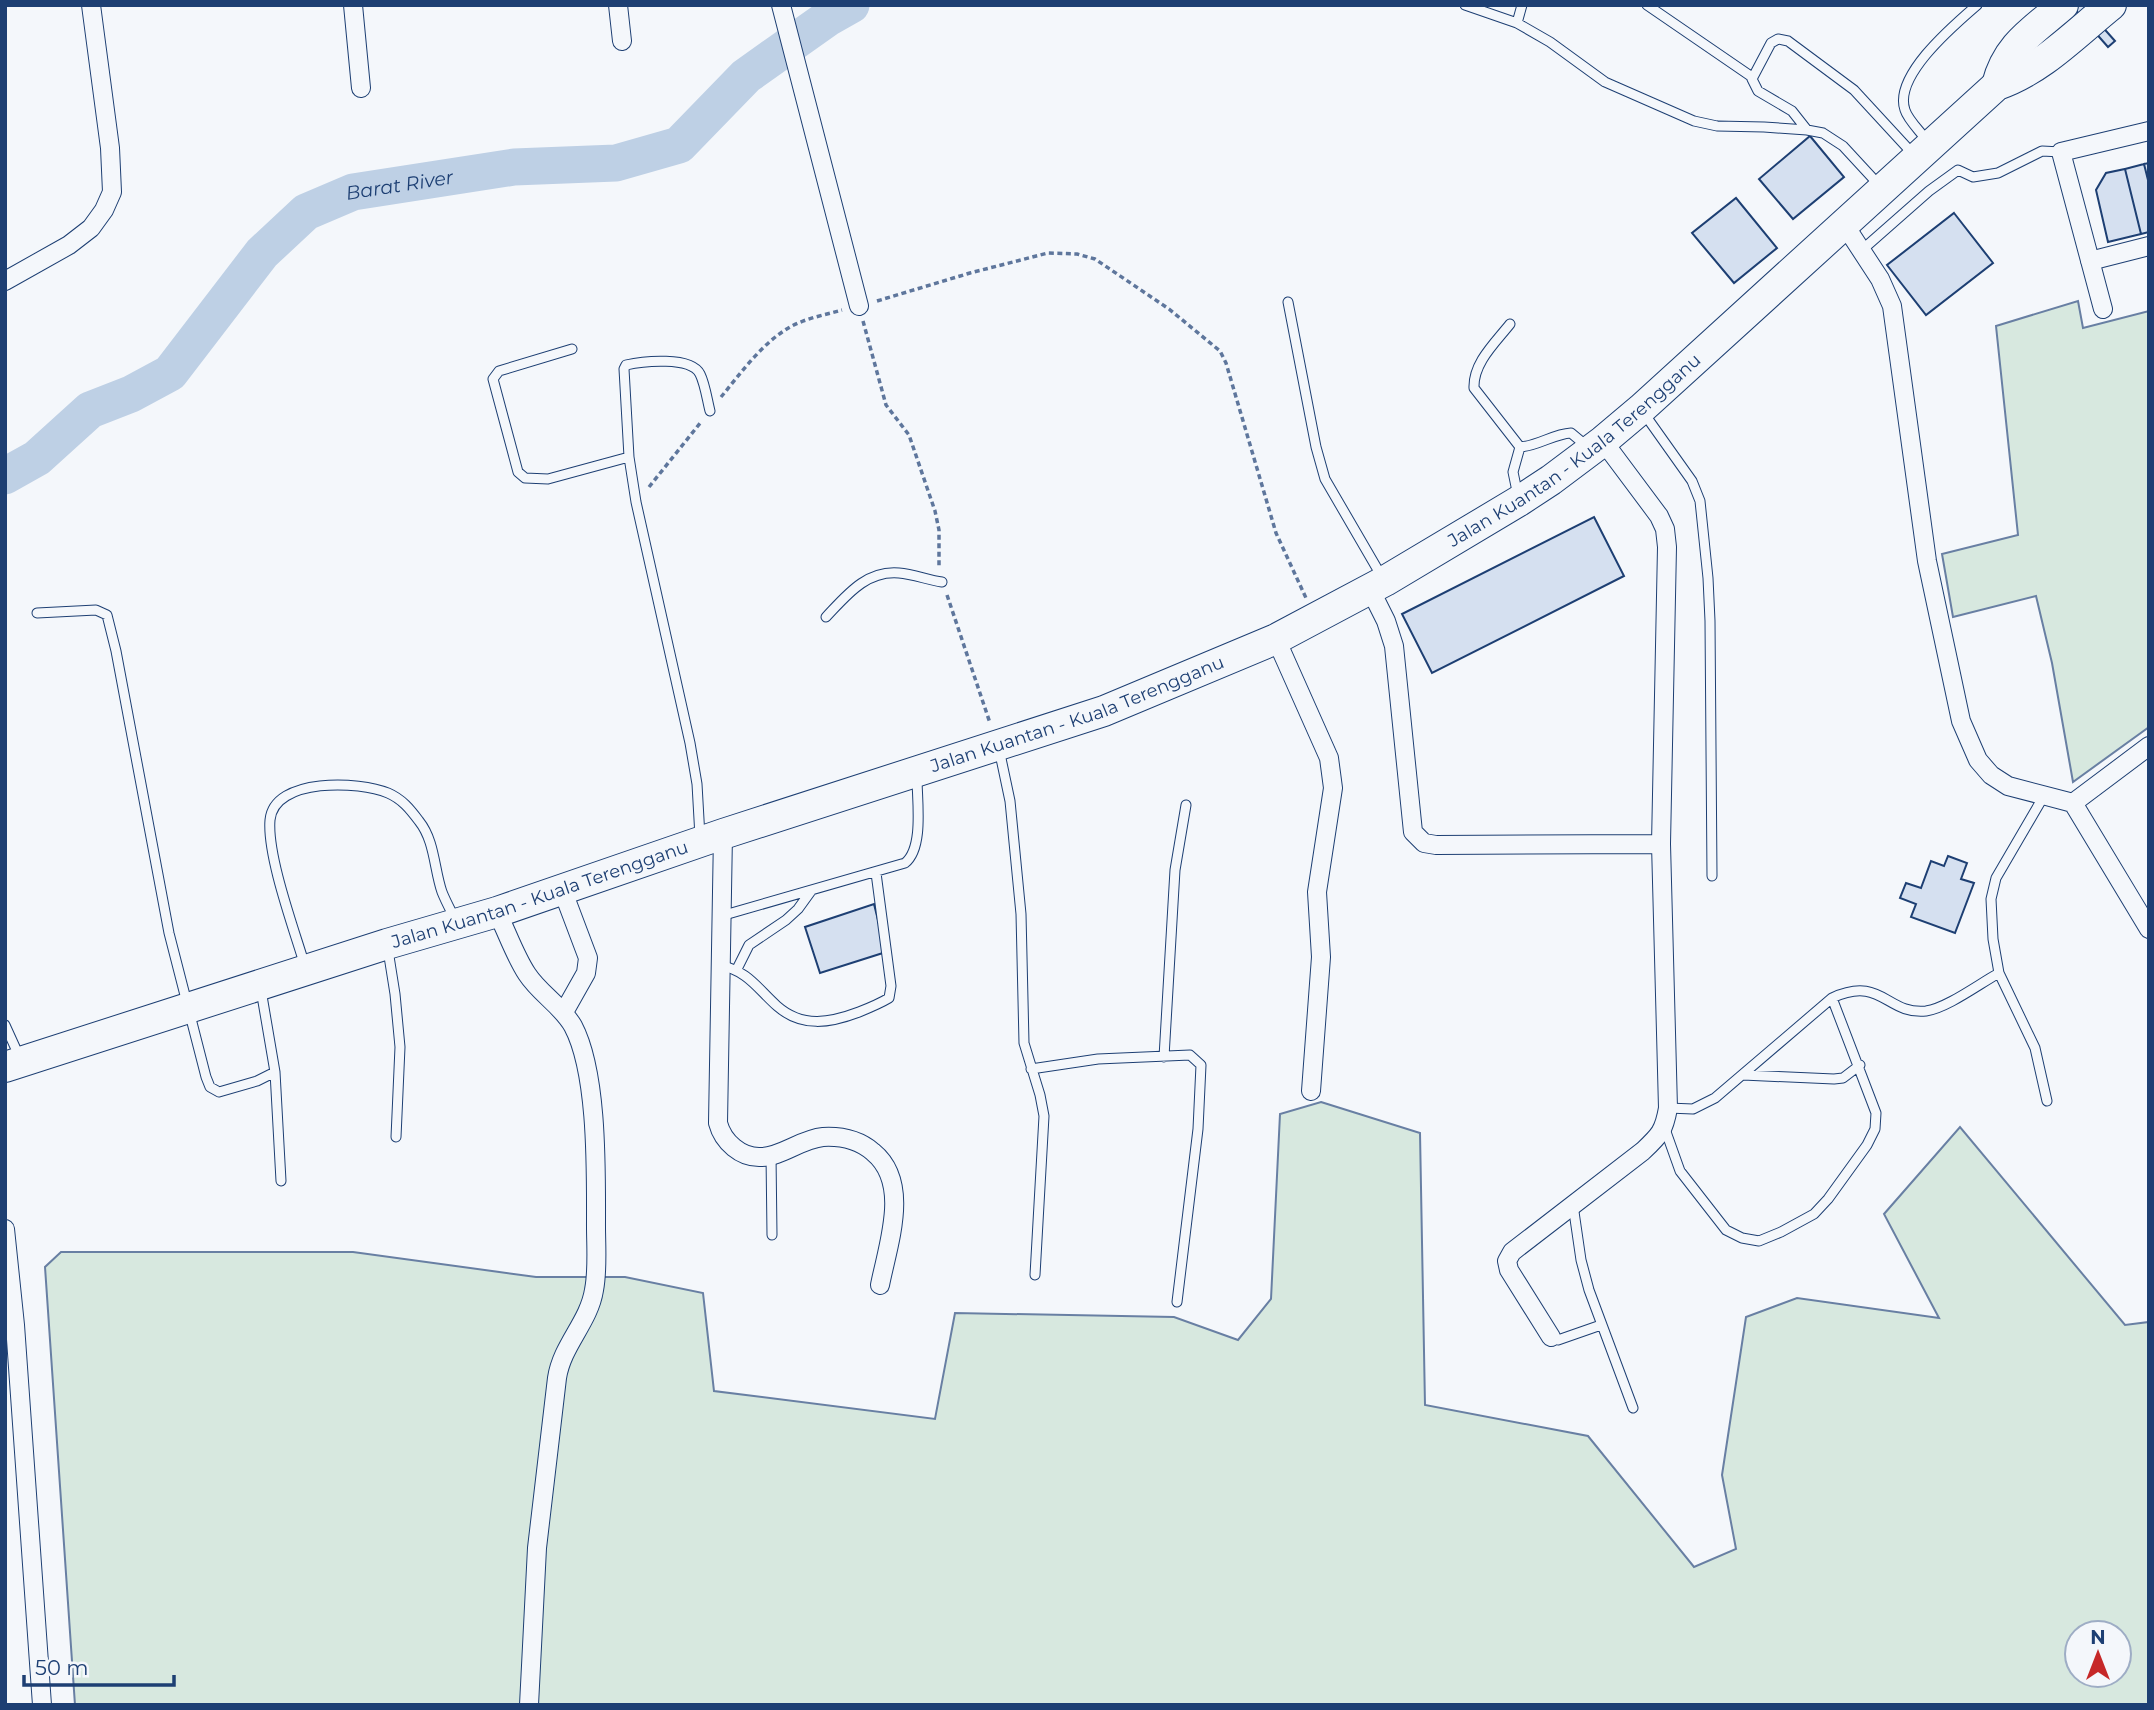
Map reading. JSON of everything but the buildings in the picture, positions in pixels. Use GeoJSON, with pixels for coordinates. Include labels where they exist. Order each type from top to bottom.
{"type":"FeatureCollection","features":[{"type":"Feature","properties":{"kind":"highway","name":"Jalan Kuantan - Kuala Terengganu"},"geometry":{"type":"LineString","coordinates":[[1997,85],[2002,65],[2012,51],[2063,5]]}},
{"type":"Feature","properties":{"kind":"highway","name":"Jalan Kuantan - Kuala Terengganu"},"geometry":{"type":"LineString","coordinates":[[14,1065],[387,944],[497,912],[712,838],[1104,712],[1276,639],[1377,585],[1551,480],[1641,409],[1997,85],[2034,68],[2111,5]]}},
{"type":"Feature","properties":{"kind":"street"},"geometry":{"type":"LineString","coordinates":[[5,281],[91,228],[104,210],[112,192],[110,148],[91,5]]}},
{"type":"Feature","properties":{"kind":"street"},"geometry":{"type":"LineString","coordinates":[[353,5],[361,88]]}},
{"type":"Feature","properties":{"kind":"street"},"geometry":{"type":"LineString","coordinates":[[618,5],[622,41]]}},
{"type":"Feature","properties":{"kind":"street"},"geometry":{"type":"LineString","coordinates":[[782,11],[859,306]]}},
{"type":"Feature","properties":{"kind":"street"},"geometry":{"type":"LineString","coordinates":[[2103,309],[2061,152],[2149,131]]}},
{"type":"Feature","properties":{"kind":"street"},"geometry":{"type":"LineString","coordinates":[[1844,224],[1880,279],[1892,306],[1927,561],[1961,721],[1978,760],[1991,775],[2008,786],[2073,803],[2149,929]]}},
{"type":"Feature","properties":{"kind":"street"},"geometry":{"type":"LineString","coordinates":[[2090,261],[2149,246]]}},
{"type":"Feature","properties":{"kind":"street"},"geometry":{"type":"LineString","coordinates":[[1552,1337],[1509,1270],[1507,1261],[1512,1252],[1643,1151],[1665,1129],[1668,1108],[1661,844],[1666,538],[1659,516],[1597,445]]}},
{"type":"Feature","properties":{"kind":"street"},"geometry":{"type":"LineString","coordinates":[[1377,585],[1394,646],[1413,832],[1424,843],[1661,844]]}},
{"type":"Feature","properties":{"kind":"street"},"geometry":{"type":"LineString","coordinates":[[1276,639],[1329,758],[1333,788],[1317,892],[1321,957],[1311,1091]]}},
{"type":"Feature","properties":{"kind":"street"},"geometry":{"type":"LineString","coordinates":[[2073,803],[2149,746]]}},
{"type":"Feature","properties":{"kind":"street"},"geometry":{"type":"LineString","coordinates":[[712,838],[729,967],[718,1124],[721,1135],[741,1152],[762,1157],[802,1142],[836,1137],[864,1145],[883,1160],[891,1175],[894,1189],[892,1229],[880,1284]]}},
{"type":"Feature","properties":{"kind":"street"},"geometry":{"type":"LineString","coordinates":[[562,890],[589,958],[586,973],[564,1012]]}},
{"type":"Feature","properties":{"kind":"street"},"geometry":{"type":"LineString","coordinates":[[497,912],[528,975],[564,1012],[574,1029],[591,1089],[596,1269],[591,1305],[559,1363],[537,1548],[529,1705]]}},
{"type":"Feature","properties":{"kind":"street"},"geometry":{"type":"LineString","coordinates":[[5,1229],[11,1281],[10,1325],[42,1705]]}},
{"type":"Feature","properties":{"kind":"lane"},"geometry":{"type":"LineString","coordinates":[[1465,5],[1517,23],[1550,42],[1605,82],[1694,121],[1717,126],[1807,130],[1823,134],[1843,146],[1883,189]]}},
{"type":"Feature","properties":{"kind":"lane"},"geometry":{"type":"LineString","coordinates":[[1517,23],[1522,5]]}},
{"type":"Feature","properties":{"kind":"lane"},"geometry":{"type":"LineString","coordinates":[[1647,5],[1752,77],[1758,91],[1792,111],[1807,130]]}},
{"type":"Feature","properties":{"kind":"lane"},"geometry":{"type":"LineString","coordinates":[[1923,152],[1904,110],[1905,92],[1922,59],[1941,37],[1976,5]]}},
{"type":"Feature","properties":{"kind":"lane"},"geometry":{"type":"LineString","coordinates":[[1752,77],[1771,43],[1778,39],[1788,41],[1854,90],[1923,152]]}},
{"type":"Feature","properties":{"kind":"lane"},"geometry":{"type":"LineString","coordinates":[[1862,250],[1958,170],[1973,177],[1998,173],[2042,151],[2061,152]]}},
{"type":"Feature","properties":{"kind":"lane"},"geometry":{"type":"LineString","coordinates":[[1288,302],[1316,447],[1325,479],[1377,585]]}},
{"type":"Feature","properties":{"kind":"lane"},"geometry":{"type":"LineString","coordinates":[[1510,324],[1480,362],[1474,388],[1520,447]]}},
{"type":"Feature","properties":{"kind":"lane"},"geometry":{"type":"LineString","coordinates":[[572,349],[499,371],[493,379],[518,472],[525,478],[548,479],[629,457]]}},
{"type":"Feature","properties":{"kind":"lane"},"geometry":{"type":"LineString","coordinates":[[710,411],[700,374],[694,365],[682,362],[626,365],[624,369],[629,457],[636,502],[697,784],[712,838]]}},
{"type":"Feature","properties":{"kind":"lane"},"geometry":{"type":"LineString","coordinates":[[1641,409],[1692,481],[1700,501],[1710,621],[1712,876]]}},
{"type":"Feature","properties":{"kind":"lane"},"geometry":{"type":"LineString","coordinates":[[1520,447],[1532,446],[1561,433],[1572,433],[1597,445]]}},
{"type":"Feature","properties":{"kind":"lane"},"geometry":{"type":"LineString","coordinates":[[1519,501],[1513,472],[1520,447]]}},
{"type":"Feature","properties":{"kind":"lane"},"geometry":{"type":"LineString","coordinates":[[826,617],[857,585],[867,579],[902,573],[942,582]]}},
{"type":"Feature","properties":{"kind":"lane"},"geometry":{"type":"LineString","coordinates":[[37,613],[96,610],[107,615],[116,651],[155,870],[188,1008],[211,1087],[219,1092],[257,1081],[275,1072]]}},
{"type":"Feature","properties":{"kind":"lane"},"geometry":{"type":"LineString","coordinates":[[998,746],[1010,801],[1021,914],[1024,1043],[1044,1116],[1035,1275]]}},
{"type":"Feature","properties":{"kind":"lane"},"geometry":{"type":"LineString","coordinates":[[721,916],[905,863],[910,859],[917,840],[917,773]]}},
{"type":"Feature","properties":{"kind":"lane"},"geometry":{"type":"LineString","coordinates":[[306,971],[278,870],[270,818],[275,807],[285,797],[303,790],[343,783],[386,792],[401,799],[422,824],[435,857],[441,890],[457,924]]}},
{"type":"Feature","properties":{"kind":"lane"},"geometry":{"type":"LineString","coordinates":[[2045,794],[1996,878],[1991,899],[1993,939],[1999,973],[2035,1048],[2047,1101]]}},
{"type":"Feature","properties":{"kind":"lane"},"geometry":{"type":"LineString","coordinates":[[1164,1057],[1175,870],[1186,805]]}},
{"type":"Feature","properties":{"kind":"lane"},"geometry":{"type":"LineString","coordinates":[[812,891],[799,909],[749,945],[729,967],[751,979],[778,1007],[796,1019],[811,1022],[835,1021],[889,998],[891,986],[876,873]]}},
{"type":"Feature","properties":{"kind":"lane"},"geometry":{"type":"LineString","coordinates":[[387,944],[396,994],[400,1047],[396,1137]]}},
{"type":"Feature","properties":{"kind":"lane"},"geometry":{"type":"LineString","coordinates":[[1668,1108],[1693,1108],[1714,1098],[1832,998],[1848,991],[1876,993],[1907,1009],[1925,1011],[1939,1007],[1999,973]]}},
{"type":"Feature","properties":{"kind":"lane"},"geometry":{"type":"LineString","coordinates":[[260,985],[275,1072],[281,1181]]}},
{"type":"Feature","properties":{"kind":"lane"},"geometry":{"type":"LineString","coordinates":[[1665,1129],[1680,1171],[1727,1230],[1742,1238],[1759,1241],[1781,1233],[1814,1214],[1844,1179],[1875,1129],[1876,1112],[1832,998]]}},
{"type":"Feature","properties":{"kind":"lane"},"geometry":{"type":"LineString","coordinates":[[5,1025],[14,1065]]}},
{"type":"Feature","properties":{"kind":"lane"},"geometry":{"type":"LineString","coordinates":[[1031,1069],[1098,1059],[1190,1055],[1201,1065],[1198,1129],[1177,1302]]}},
{"type":"Feature","properties":{"kind":"lane"},"geometry":{"type":"LineString","coordinates":[[1743,1075],[1834,1079],[1843,1078],[1860,1065]]}},
{"type":"Feature","properties":{"kind":"lane"},"geometry":{"type":"LineString","coordinates":[[771,1155],[772,1236]]}},
{"type":"Feature","properties":{"kind":"lane"},"geometry":{"type":"LineString","coordinates":[[1573,1205],[1581,1260],[1601,1325],[1633,1408]]}},
{"type":"Feature","properties":{"kind":"lane"},"geometry":{"type":"LineString","coordinates":[[1552,1337],[1558,1339],[1601,1325]]}},
{"type":"Feature","properties":{"kind":"path"},"geometry":{"type":"LineString","coordinates":[[636,502],[753,359],[779,334],[808,320],[920,290],[971,273],[1048,253],[1077,254],[1095,259],[1170,309],[1220,351],[1226,362],[1276,533],[1316,617]]}},
{"type":"Feature","properties":{"kind":"path"},"geometry":{"type":"LineString","coordinates":[[859,306],[886,405],[909,435],[935,511],[939,530],[939,569],[942,582],[998,746]]}},
{"type":"Feature","properties":{"kind":"shaded area"},"geometry":{"type":"Polygon","coordinates":[[[2078,301],[2083,328],[2149,311],[2149,727],[2073,782],[2052,663],[2036,596],[1953,617],[1942,554],[2018,535],[1996,326],[2078,301]]]}},
{"type":"Feature","properties":{"kind":"shaded area"},"geometry":{"type":"Polygon","coordinates":[[[1321,1102],[1420,1133],[1425,1405],[1588,1436],[1694,1567],[1736,1549],[1722,1475],[1746,1317],[1797,1298],[1939,1318],[1884,1214],[1960,1127],[2125,1325],[2149,1322],[2149,1705],[75,1705],[45,1267],[61,1252],[353,1252],[536,1277],[625,1277],[703,1293],[714,1391],[935,1419],[955,1313],[1174,1317],[1238,1340],[1271,1299],[1280,1114],[1321,1102]]]}},
{"type":"Feature","properties":{"kind":"waterway","name":"Barat River"},"geometry":{"type":"LineString","coordinates":[[5,476],[37,458],[90,410],[131,394],[170,373],[262,253],[306,212],[353,192],[514,167],[616,163],[679,145],[746,76],[828,18],[851,5]]}}]}
